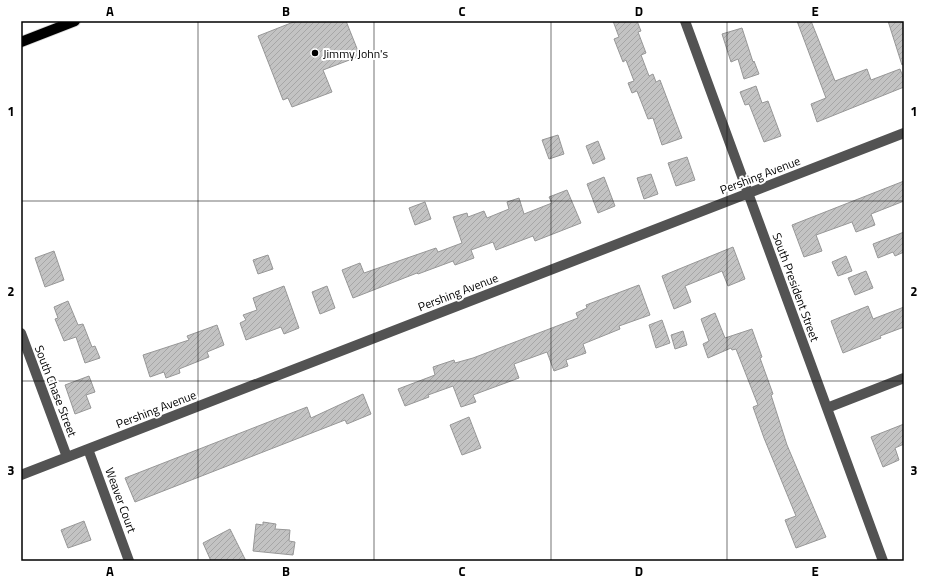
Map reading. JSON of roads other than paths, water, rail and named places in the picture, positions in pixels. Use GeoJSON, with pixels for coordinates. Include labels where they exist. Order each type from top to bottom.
{"type":"FeatureCollection","features":[{"type":"Feature","properties":{"kind":"main road"},"geometry":{"type":"LineString","coordinates":[[21,42],[75,21]]}},
{"type":"Feature","properties":{"kind":"street","name":"South President Street"},"geometry":{"type":"LineString","coordinates":[[685,21],[883,561]]}},
{"type":"Feature","properties":{"kind":"street","name":"Pershing Avenue"},"geometry":{"type":"LineString","coordinates":[[21,475],[904,133]]}},
{"type":"Feature","properties":{"kind":"street","name":"South Chase Street"},"geometry":{"type":"LineString","coordinates":[[21,333],[67,457]]}},
{"type":"Feature","properties":{"kind":"street"},"geometry":{"type":"LineString","coordinates":[[827,408],[904,378]]}},
{"type":"Feature","properties":{"kind":"street","name":"Weaver Court"},"geometry":{"type":"LineString","coordinates":[[88,449],[129,561]]}},
{"type":"Feature","properties":{"kind":"place","name":"Jimmy John's"},"geometry":{"type":"Point","coordinates":[315,53]}}]}
